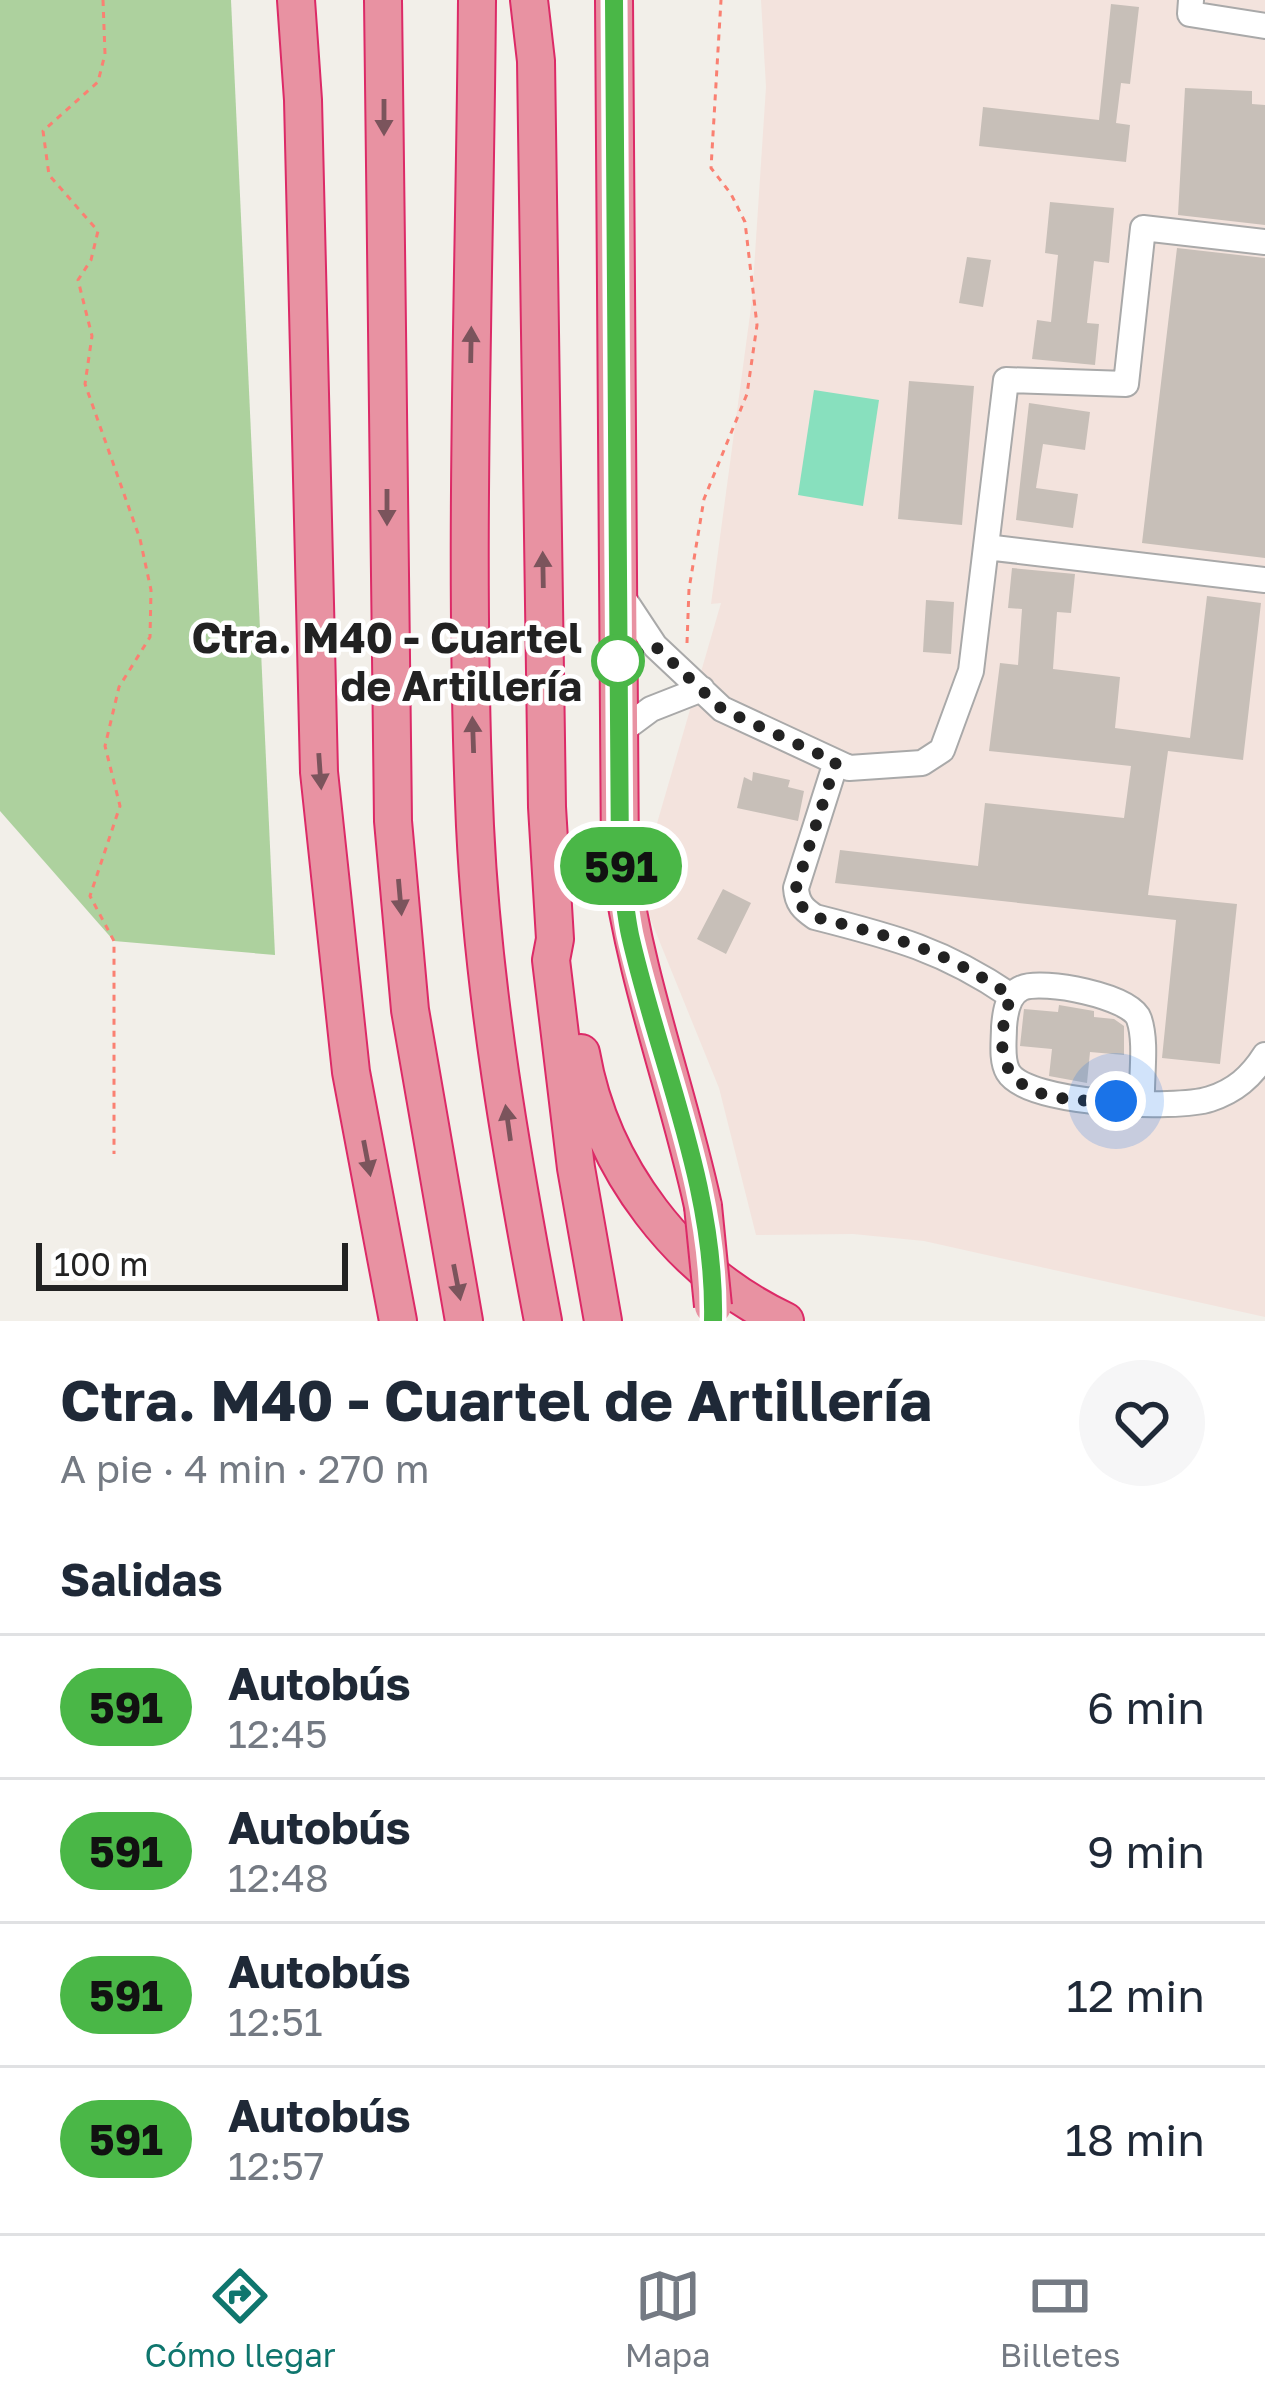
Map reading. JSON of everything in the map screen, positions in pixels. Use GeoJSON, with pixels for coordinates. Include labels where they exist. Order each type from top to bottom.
{"type":"FeatureCollection","features":[{"type":"Feature","properties":{"kind":"highway"},"geometry":{"type":"LineString","coordinates":[[296,0],[303,100],[320,772],[351,1072],[398,1321]]}},
{"type":"Feature","properties":{"kind":"highway"},"geometry":{"type":"LineString","coordinates":[[303,100],[314,0]]}},
{"type":"Feature","properties":{"kind":"highway"},"geometry":{"type":"LineString","coordinates":[[383,0],[393,821],[410,1010],[464,1321]]}},
{"type":"Feature","properties":{"kind":"highway"},"geometry":{"type":"LineString","coordinates":[[477,0],[469,615],[476,830],[489,988],[516,1181],[543,1321]]}},
{"type":"Feature","properties":{"kind":"highway"},"geometry":{"type":"LineString","coordinates":[[530,0],[536,62],[547,807],[555,939],[551,960],[575,1168],[603,1321]]}},
{"type":"Feature","properties":{"kind":"highway"},"geometry":{"type":"LineString","coordinates":[[614,0],[620,862],[629,933],[703,1206],[713,1314]]}},
{"type":"Feature","properties":{"kind":"highway"},"geometry":{"type":"LineString","coordinates":[[555,939],[569,958],[584,1071],[602,1129],[637,1192],[692,1260],[746,1303],[785,1321]]}},
{"type":"Feature","properties":{"kind":"lane"},"geometry":{"type":"LineString","coordinates":[[1192,0],[1190,14],[1265,26]]}},
{"type":"Feature","properties":{"kind":"lane"},"geometry":{"type":"LineString","coordinates":[[617,589],[655,646],[722,709],[849,768],[922,763],[941,750],[971,671],[1006,380],[1126,384],[1143,228],[1265,242]]}},
{"type":"Feature","properties":{"kind":"lane"},"geometry":{"type":"LineString","coordinates":[[986,547],[1265,580]]}},
{"type":"Feature","properties":{"kind":"lane"},"geometry":{"type":"LineString","coordinates":[[620,732],[694,682]]}},
{"type":"Feature","properties":{"kind":"lane"},"geometry":{"type":"LineString","coordinates":[[836,762],[796,888],[803,910],[914,942],[969,967],[1011,996]]}},
{"type":"Feature","properties":{"kind":"lane"},"geometry":{"type":"LineString","coordinates":[[1142,1101],[1139,1016],[1129,1006],[1113,998],[1036,986],[1020,988],[1011,996],[1003,1049],[1007,1071],[1019,1084],[1041,1095],[1091,1102],[1203,1102],[1226,1094],[1254,1072],[1265,1054]]}},
{"type":"Feature","properties":{"kind":"path"},"geometry":{"type":"LineString","coordinates":[[103,0],[105,53],[98,82],[44,130],[49,175],[98,231],[91,260],[78,280],[92,336],[85,383],[140,539],[151,590],[150,637],[119,687],[105,746],[120,806],[90,896],[114,941],[114,1154]]}},
{"type":"Feature","properties":{"kind":"path"},"geometry":{"type":"LineString","coordinates":[[694,682],[689,589],[704,499],[747,394],[757,325],[745,222],[711,168],[721,0]]}},
{"type":"Feature","properties":{"kind":"shaded area"},"geometry":{"type":"Polygon","coordinates":[[[761,0],[1265,0],[1265,1317],[924,1241],[853,1234],[756,1235],[719,1088],[640,882],[721,603],[711,604],[752,300],[766,87],[761,0]]]}},
{"type":"Feature","properties":{"kind":"green space"},"geometry":{"type":"Polygon","coordinates":[[[0,0],[231,0],[275,955],[114,941],[0,811],[0,0]]]}},
{"type":"Feature","properties":{"kind":"green space"},"geometry":{"type":"Polygon","coordinates":[[[814,390],[879,400],[863,506],[798,495],[814,390]]]}},
{"type":"Feature","properties":{"kind":"building"},"geometry":{"type":"Polygon","coordinates":[[[1111,4],[1139,7],[1130,84],[1121,83],[1116,123],[1130,125],[1126,162],[979,146],[983,107],[1099,120],[1111,4]]]}},
{"type":"Feature","properties":{"kind":"building"},"geometry":{"type":"Polygon","coordinates":[[[1185,88],[1252,91],[1252,104],[1265,105],[1265,225],[1178,215],[1185,88]]]}},
{"type":"Feature","properties":{"kind":"building"},"geometry":{"type":"Polygon","coordinates":[[[1050,202],[1114,208],[1109,263],[1094,261],[1087,323],[1099,324],[1095,365],[1032,359],[1037,320],[1051,322],[1058,255],[1045,253],[1050,202]]]}},
{"type":"Feature","properties":{"kind":"building"},"geometry":{"type":"Polygon","coordinates":[[[1177,248],[1265,258],[1265,558],[1142,543],[1177,248]]]}},
{"type":"Feature","properties":{"kind":"building"},"geometry":{"type":"Polygon","coordinates":[[[967,257],[991,260],[983,307],[959,303],[967,257]]]}},
{"type":"Feature","properties":{"kind":"building"},"geometry":{"type":"Polygon","coordinates":[[[909,381],[974,386],[962,525],[898,519],[909,381]]]}},
{"type":"Feature","properties":{"kind":"building"},"geometry":{"type":"Polygon","coordinates":[[[1029,403],[1090,412],[1085,450],[1043,444],[1036,488],[1078,494],[1073,528],[1016,520],[1029,403]]]}},
{"type":"Feature","properties":{"kind":"building"},"geometry":{"type":"Polygon","coordinates":[[[1012,568],[1075,574],[1071,613],[1057,612],[1053,669],[1120,677],[1115,728],[1190,738],[1207,596],[1261,603],[1243,760],[1168,751],[1148,895],[1237,904],[1220,1064],[1162,1058],[1176,920],[835,883],[840,850],[978,866],[985,803],[1124,818],[1131,766],[989,751],[1000,663],[1018,665],[1022,609],[1008,608],[1012,568]]]}},
{"type":"Feature","properties":{"kind":"building"},"geometry":{"type":"Polygon","coordinates":[[[926,600],[954,602],[951,654],[923,652],[926,600]]]}},
{"type":"Feature","properties":{"kind":"building"},"geometry":{"type":"Polygon","coordinates":[[[753,772],[790,780],[788,787],[804,791],[798,821],[737,808],[744,777],[752,781],[753,772]]]}},
{"type":"Feature","properties":{"kind":"building"},"geometry":{"type":"Polygon","coordinates":[[[723,889],[751,903],[726,954],[697,939],[723,889]]]}},
{"type":"Feature","properties":{"kind":"building"},"geometry":{"type":"Polygon","coordinates":[[[1059,1005],[1094,1011],[1094,1017],[1114,1019],[1124,1026],[1124,1055],[1090,1052],[1087,1083],[1049,1076],[1052,1049],[1020,1046],[1024,1009],[1058,1012],[1059,1005]]]}},
{"type":"Feature","properties":{"kind":"bus line","name":"591"},"geometry":{"type":"LineString","coordinates":[[614,0],[620,862],[629,933],[703,1206],[713,1321]]}},
{"type":"Feature","properties":{"kind":"place","name":"Ctra. M40 - Cuartel de Artillería"},"geometry":{"type":"Point","coordinates":[618,661]}},
{"type":"Feature","properties":{"kind":"route"},"geometry":{"type":"LineString","coordinates":[[618,661],[655,646],[722,709],[836,762],[796,888],[803,910],[914,942],[969,967],[1011,996],[1003,1049],[1007,1071],[1019,1084],[1041,1095],[1116,1101]]}}]}
